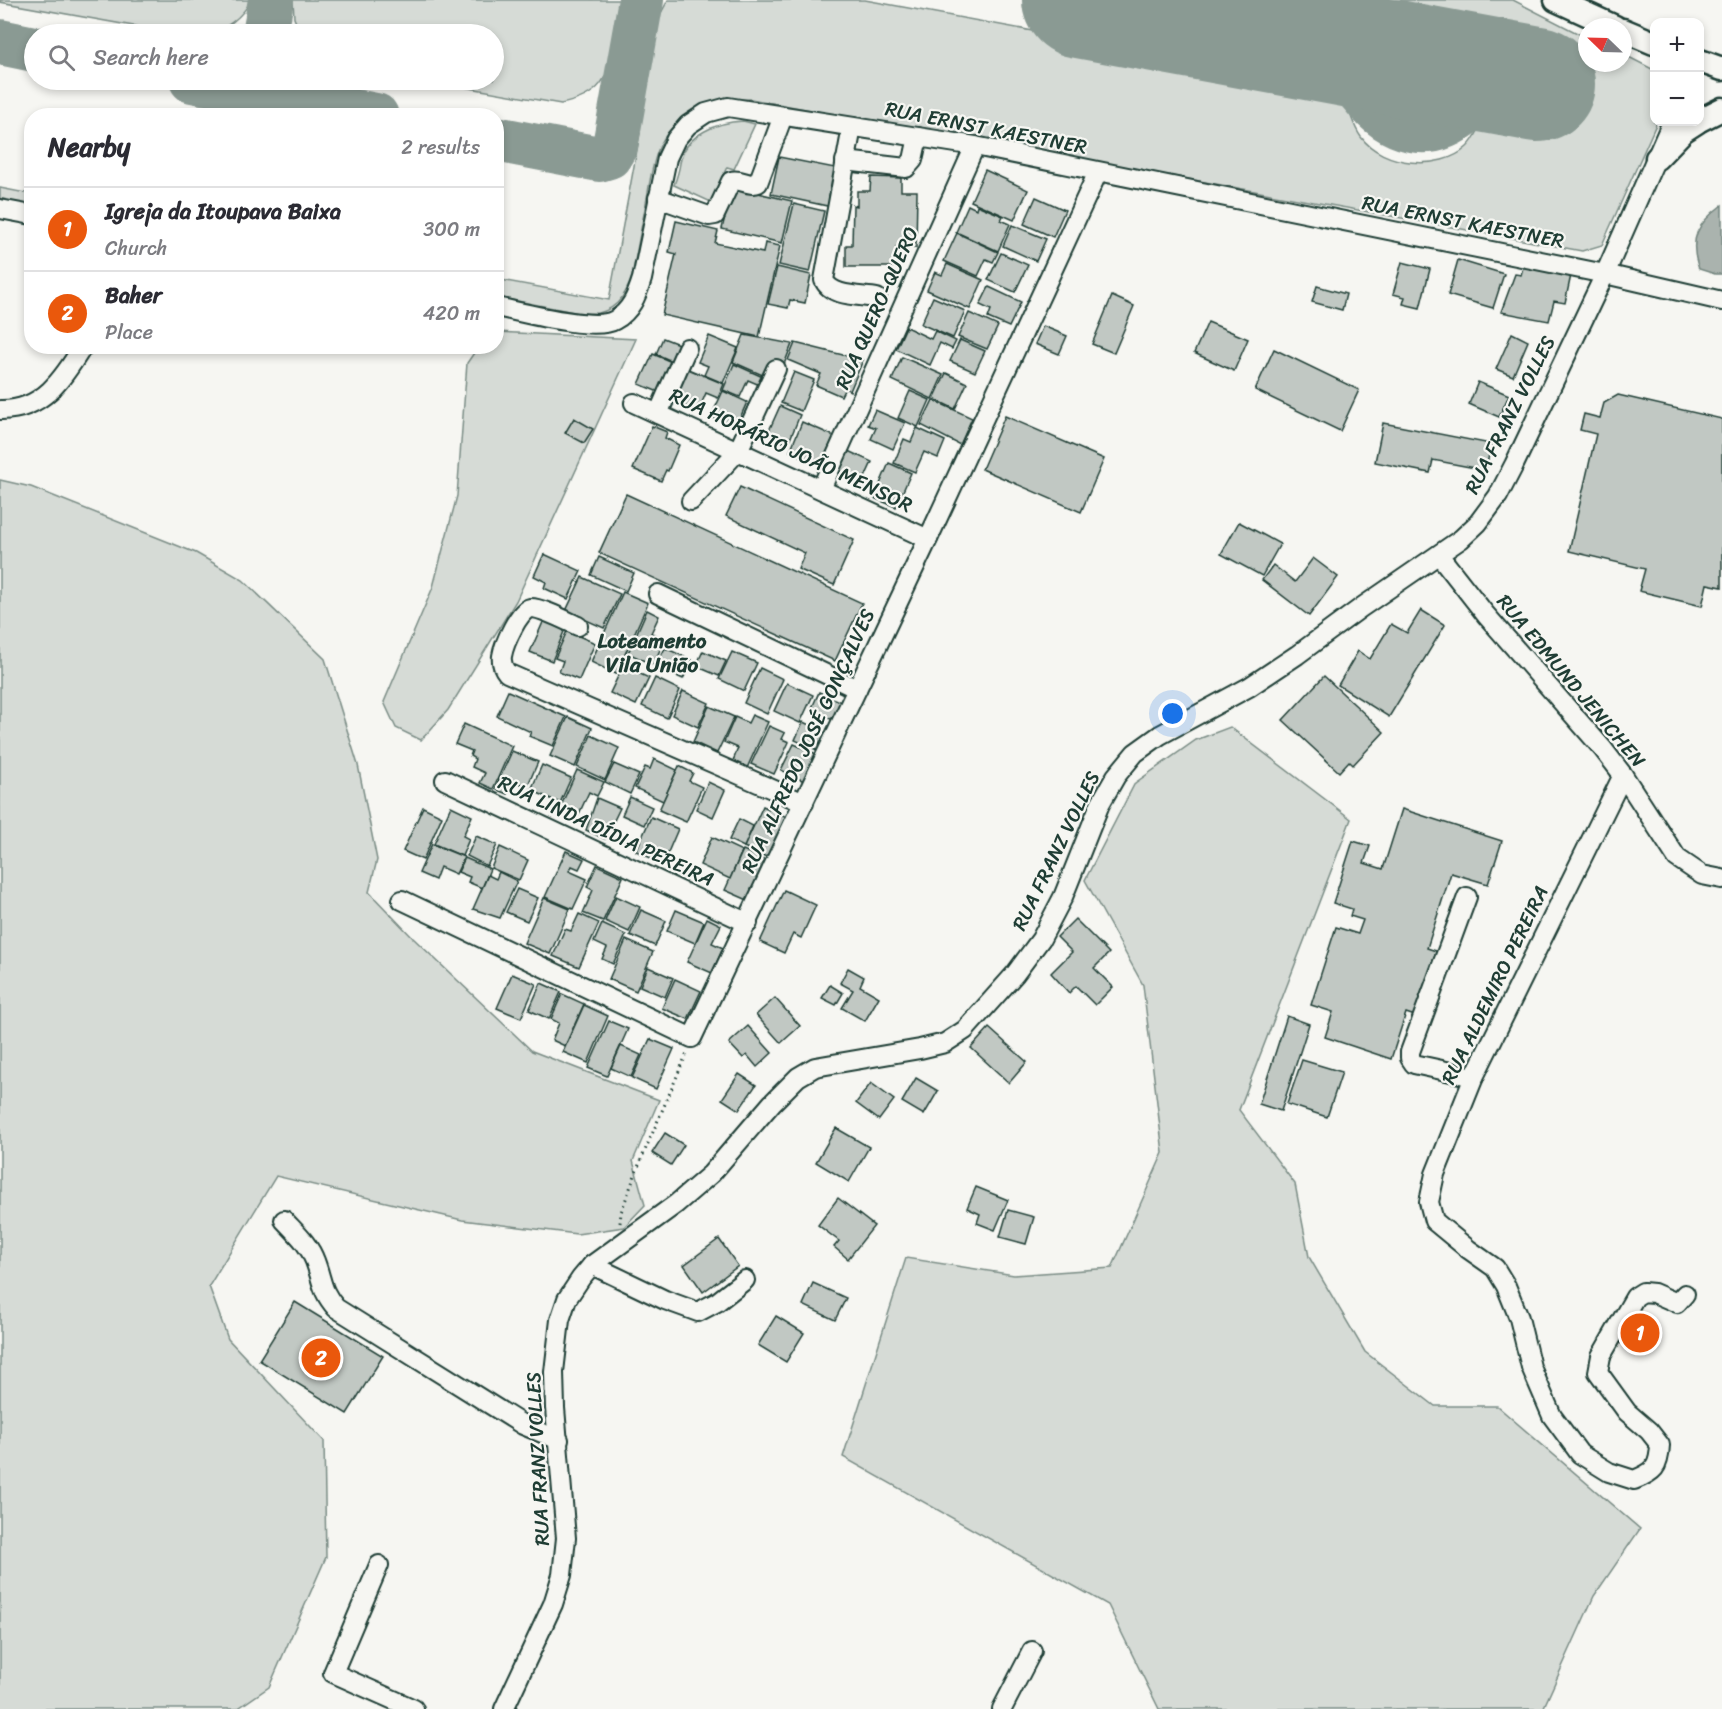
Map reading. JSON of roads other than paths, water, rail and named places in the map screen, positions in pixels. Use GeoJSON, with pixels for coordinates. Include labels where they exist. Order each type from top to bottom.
{"type":"FeatureCollection","features":[{"type":"Feature","properties":{"kind":"main road"},"geometry":{"type":"LineString","coordinates":[[1556,0],[1595,18]]}},
{"type":"Feature","properties":{"kind":"main road"},"geometry":{"type":"LineString","coordinates":[[1632,34],[1650,42]]}},
{"type":"Feature","properties":{"kind":"main road"},"geometry":{"type":"LineString","coordinates":[[1704,63],[1722,69]]}},
{"type":"Feature","properties":{"kind":"main road"},"geometry":{"type":"LineString","coordinates":[[1704,118],[1722,109]]}},
{"type":"Feature","properties":{"kind":"main road"},"geometry":{"type":"LineString","coordinates":[[1657,158],[1690,126]]}},
{"type":"Feature","properties":{"kind":"street","name":"RUA ERNST KAESTNER"},"geometry":{"type":"LineString","coordinates":[[504,309],[582,324],[614,321],[627,310],[636,296],[642,279],[667,158],[676,139],[688,125],[706,113],[728,107],[975,146],[1605,274],[1722,301]]}},
{"type":"Feature","properties":{"kind":"street"},"geometry":{"type":"LineString","coordinates":[[658,198],[709,216],[715,215],[731,181],[758,183],[783,116]]}},
{"type":"Feature","properties":{"kind":"street","name":"RUA FRANZ VOLLES"},"geometry":{"type":"LineString","coordinates":[[504,1709],[553,1604],[562,1575],[566,1538],[554,1372],[560,1320],[567,1299],[592,1265],[676,1204],[711,1174],[772,1103],[798,1077],[815,1067],[945,1043],[965,1030],[1015,974],[1041,939],[1063,897],[1100,804],[1116,776],[1135,753],[1160,735],[1250,687],[1297,656],[1362,607],[1461,539],[1478,523],[1498,496],[1605,274],[1670,126]]}},
{"type":"Feature","properties":{"kind":"street"},"geometry":{"type":"LineString","coordinates":[[852,127],[824,280],[826,285],[837,291],[876,298]]}},
{"type":"Feature","properties":{"kind":"street"},"geometry":{"type":"LineString","coordinates":[[846,161],[906,168],[913,160],[918,137]]}},
{"type":"Feature","properties":{"kind":"street","name":"RUA QUERO-QUERO"},"geometry":{"type":"LineString","coordinates":[[821,489],[975,146]]}},
{"type":"Feature","properties":{"kind":"street","name":"RUA ALFREDO JOSÉ GONÇALVES"},"geometry":{"type":"LineString","coordinates":[[402,900],[692,1038],[748,923],[1098,172]]}},
{"type":"Feature","properties":{"kind":"street"},"geometry":{"type":"LineString","coordinates":[[0,209],[24,214]]}},
{"type":"Feature","properties":{"kind":"street"},"geometry":{"type":"LineString","coordinates":[[658,414],[687,348]]}},
{"type":"Feature","properties":{"kind":"street"},"geometry":{"type":"LineString","coordinates":[[0,410],[12,410],[36,402],[65,376],[78,354]]}},
{"type":"Feature","properties":{"kind":"street"},"geometry":{"type":"LineString","coordinates":[[691,501],[738,451],[776,369]]}},
{"type":"Feature","properties":{"kind":"street","name":"RUA HORÁRIO JOÃO MENSOR"},"geometry":{"type":"LineString","coordinates":[[634,403],[928,539]]}},
{"type":"Feature","properties":{"kind":"street","name":"RUA EDMUND JENICHEN"},"geometry":{"type":"LineString","coordinates":[[1439,555],[1486,615],[1584,726],[1623,775],[1677,858],[1702,875],[1722,879]]}},
{"type":"Feature","properties":{"kind":"street"},"geometry":{"type":"LineString","coordinates":[[658,594],[857,689]]}},
{"type":"Feature","properties":{"kind":"street"},"geometry":{"type":"LineString","coordinates":[[578,626],[533,608],[525,609],[519,614],[502,656],[503,667],[507,673],[804,803]]}},
{"type":"Feature","properties":{"kind":"street","name":"RUA ALDEMIRO PEREIRA"},"geometry":{"type":"LineString","coordinates":[[1623,775],[1474,1077],[1435,1174],[1429,1202],[1434,1221],[1495,1268],[1506,1286],[1519,1318],[1531,1367],[1552,1416],[1580,1454],[1609,1472],[1634,1480],[1652,1472],[1660,1458],[1660,1445],[1649,1431],[1627,1412],[1598,1372],[1601,1356],[1635,1297],[1643,1292],[1654,1293],[1677,1303],[1685,1294]]}},
{"type":"Feature","properties":{"kind":"street","name":"RUA LINDA DÍDIA PEREIRA"},"geometry":{"type":"LineString","coordinates":[[445,780],[748,923]]}},
{"type":"Feature","properties":{"kind":"street"},"geometry":{"type":"LineString","coordinates":[[1467,897],[1410,1052],[1410,1058],[1414,1064],[1474,1077]]}},
{"type":"Feature","properties":{"kind":"street"},"geometry":{"type":"LineString","coordinates":[[284,1220],[306,1242],[315,1261],[325,1295],[336,1308],[523,1425],[558,1440]]}},
{"type":"Feature","properties":{"kind":"street"},"geometry":{"type":"LineString","coordinates":[[592,1265],[665,1300],[698,1312],[717,1302],[745,1280]]}},
{"type":"Feature","properties":{"kind":"street"},"geometry":{"type":"LineString","coordinates":[[379,1565],[333,1673],[414,1709]]}},
{"type":"Feature","properties":{"kind":"street"},"geometry":{"type":"LineString","coordinates":[[1002,1709],[1032,1652]]}},
{"type":"Feature","properties":{"kind":"place","name":"Igreja da Itoupava Baixa"},"geometry":{"type":"Point","coordinates":[1640,1333]}},
{"type":"Feature","properties":{"kind":"place","name":"Baher"},"geometry":{"type":"Point","coordinates":[321,1358]}},
{"type":"Feature","properties":{"kind":"district","name":"Loteamento Vila União"},"geometry":{"type":"Point","coordinates":[652,653]}}]}
